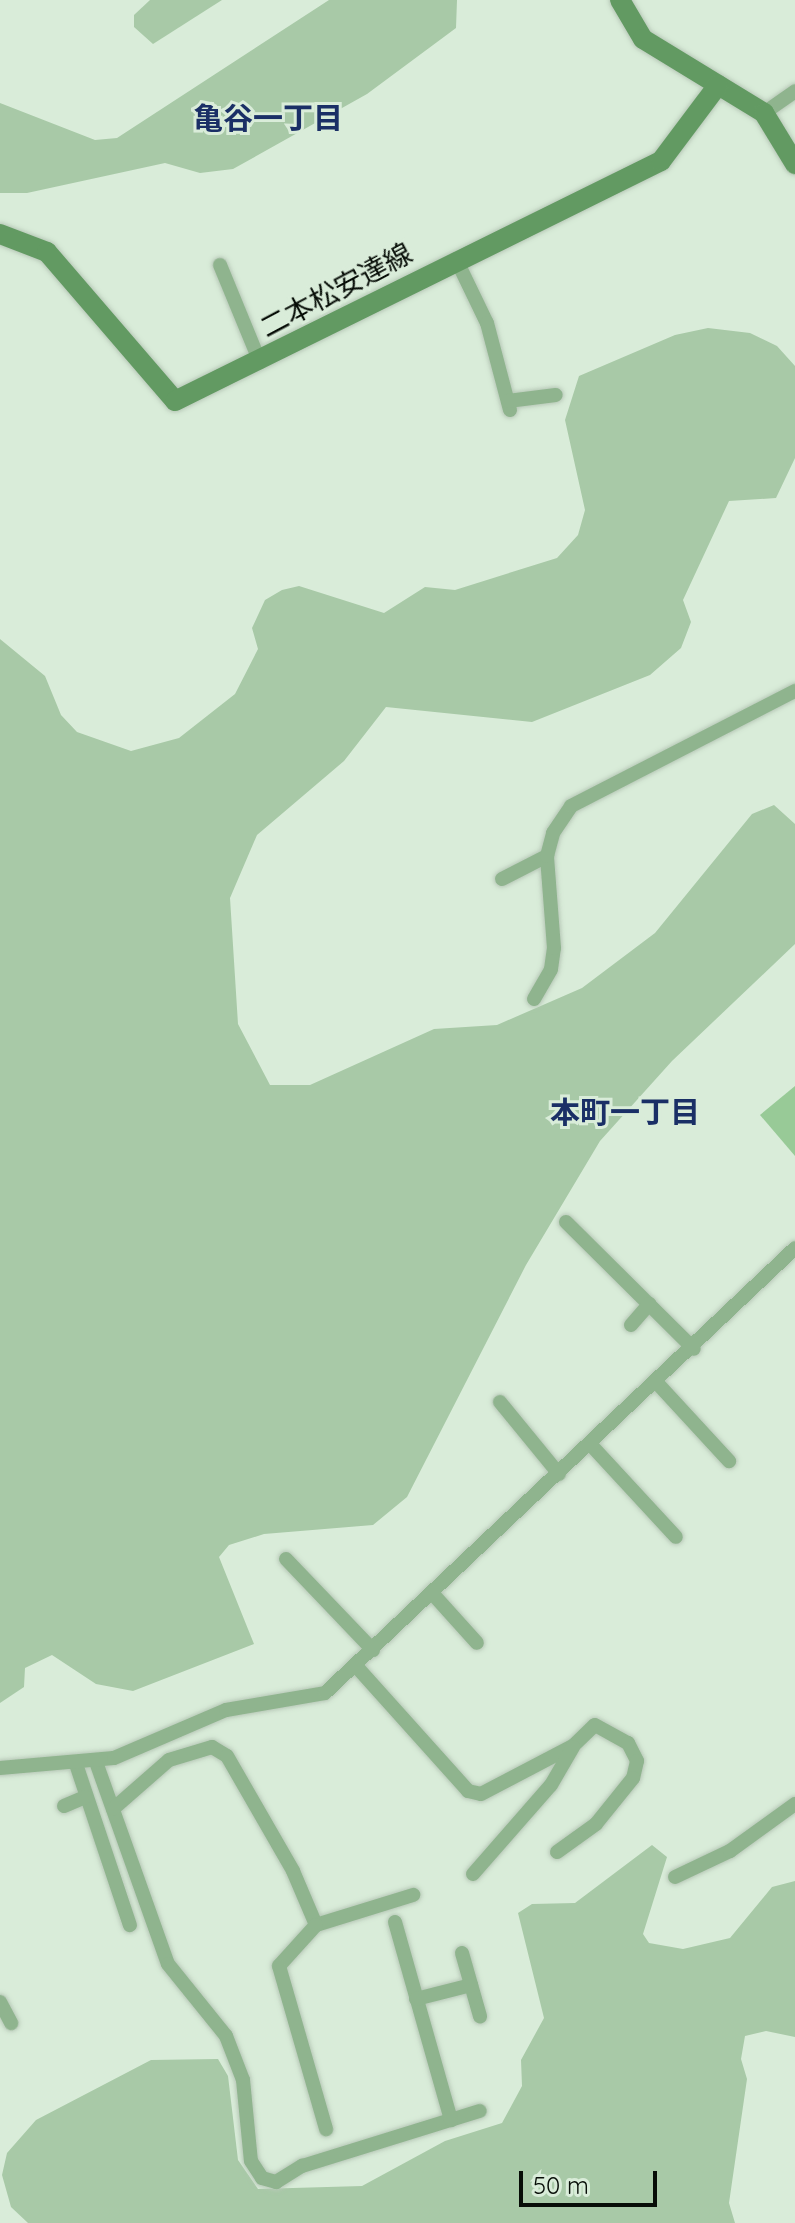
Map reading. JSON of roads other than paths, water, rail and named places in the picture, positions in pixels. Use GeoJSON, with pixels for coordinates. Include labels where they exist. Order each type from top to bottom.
{"type":"FeatureCollection","features":[{"type":"Feature","properties":{"kind":"main road"},"geometry":{"type":"LineString","coordinates":[[620,0],[643,39],[764,113],[795,164]]}},
{"type":"Feature","properties":{"kind":"main road","name":"二本松安達線"},"geometry":{"type":"LineString","coordinates":[[0,234],[47,252],[166,398],[183,399],[456,259],[661,161],[718,85]]}},
{"type":"Feature","properties":{"kind":"street"},"geometry":{"type":"LineString","coordinates":[[764,113],[795,91]]}},
{"type":"Feature","properties":{"kind":"street"},"geometry":{"type":"LineString","coordinates":[[456,259],[487,323],[509,406],[556,395]]}},
{"type":"Feature","properties":{"kind":"street"},"geometry":{"type":"LineString","coordinates":[[220,265],[260,362]]}},
{"type":"Feature","properties":{"kind":"street"},"geometry":{"type":"LineString","coordinates":[[534,999],[551,969],[554,948],[547,856],[553,833],[582,796],[795,691]]}},
{"type":"Feature","properties":{"kind":"street"},"geometry":{"type":"LineString","coordinates":[[502,879],[547,856]]}},
{"type":"Feature","properties":{"kind":"street"},"geometry":{"type":"LineString","coordinates":[[566,1222],[694,1349]]}},
{"type":"Feature","properties":{"kind":"street"},"geometry":{"type":"LineString","coordinates":[[0,1768],[96,1762],[226,1710],[316,1698],[356,1666],[658,1384],[795,1248]]}},
{"type":"Feature","properties":{"kind":"street"},"geometry":{"type":"LineString","coordinates":[[631,1325],[649,1304]]}},
{"type":"Feature","properties":{"kind":"street"},"geometry":{"type":"LineString","coordinates":[[658,1384],[729,1461]]}},
{"type":"Feature","properties":{"kind":"street"},"geometry":{"type":"LineString","coordinates":[[500,1402],[559,1474]]}},
{"type":"Feature","properties":{"kind":"street"},"geometry":{"type":"LineString","coordinates":[[591,1445],[676,1537]]}},
{"type":"Feature","properties":{"kind":"street"},"geometry":{"type":"LineString","coordinates":[[286,1559],[373,1650]]}},
{"type":"Feature","properties":{"kind":"street"},"geometry":{"type":"LineString","coordinates":[[432,1593],[477,1643]]}},
{"type":"Feature","properties":{"kind":"street"},"geometry":{"type":"LineString","coordinates":[[356,1666],[468,1791],[481,1794],[573,1746],[600,1725],[628,1743],[637,1766],[596,1824],[557,1852]]}},
{"type":"Feature","properties":{"kind":"street"},"geometry":{"type":"LineString","coordinates":[[473,1874],[551,1785],[573,1746]]}},
{"type":"Feature","properties":{"kind":"street"},"geometry":{"type":"LineString","coordinates":[[113,1809],[169,1760],[198,1749],[221,1750],[293,1871],[316,1925]]}},
{"type":"Feature","properties":{"kind":"street"},"geometry":{"type":"LineString","coordinates":[[96,1762],[168,1964],[226,2036],[243,2080],[251,2161],[262,2178],[276,2182],[302,2166],[480,2111]]}},
{"type":"Feature","properties":{"kind":"street"},"geometry":{"type":"LineString","coordinates":[[76,1764],[85,1797],[117,1874],[130,1925]]}},
{"type":"Feature","properties":{"kind":"street"},"geometry":{"type":"LineString","coordinates":[[64,1806],[85,1797]]}},
{"type":"Feature","properties":{"kind":"street"},"geometry":{"type":"LineString","coordinates":[[675,1877],[730,1851],[795,1804]]}},
{"type":"Feature","properties":{"kind":"street"},"geometry":{"type":"LineString","coordinates":[[326,2129],[279,1966],[316,1925],[413,1895]]}},
{"type":"Feature","properties":{"kind":"street"},"geometry":{"type":"LineString","coordinates":[[395,1922],[451,2120]]}},
{"type":"Feature","properties":{"kind":"street"},"geometry":{"type":"LineString","coordinates":[[462,1953],[480,2016]]}},
{"type":"Feature","properties":{"kind":"street"},"geometry":{"type":"LineString","coordinates":[[416,1999],[471,1985]]}},
{"type":"Feature","properties":{"kind":"street"},"geometry":{"type":"LineString","coordinates":[[0,2002],[11,2023]]}},
{"type":"Feature","properties":{"kind":"district","name":"亀谷一丁目"},"geometry":{"type":"Point","coordinates":[268,118]}},
{"type":"Feature","properties":{"kind":"district","name":"本町一丁目"},"geometry":{"type":"Point","coordinates":[625,1112]}}]}
